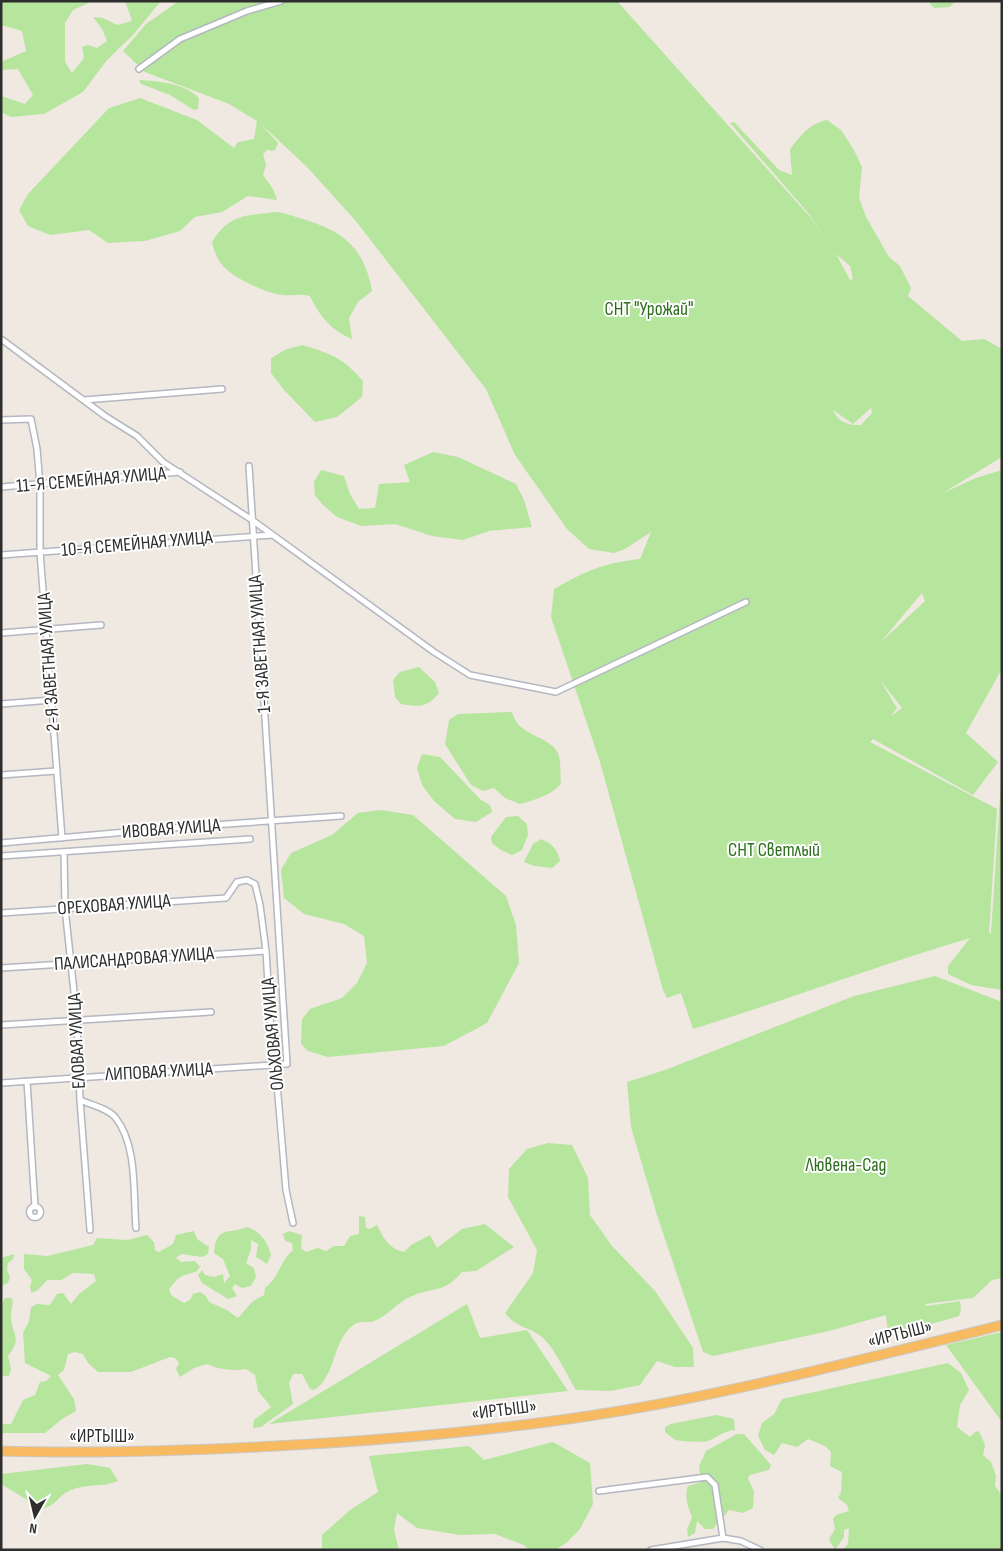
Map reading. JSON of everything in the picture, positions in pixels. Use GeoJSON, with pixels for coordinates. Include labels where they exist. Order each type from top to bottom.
{"type":"FeatureCollection","features":[{"type":"Feature","properties":{"kind":"highway","name":"«ИРТЫШ»"},"geometry":{"type":"LineString","coordinates":[[1,1450],[132,1452],[190,1450],[341,1442],[487,1429],[620,1411],[700,1395],[866,1359],[1002,1325]]}},
{"type":"Feature","properties":{"kind":"street"},"geometry":{"type":"LineString","coordinates":[[139,69],[180,39],[247,11],[281,1]]}},
{"type":"Feature","properties":{"kind":"street"},"geometry":{"type":"LineString","coordinates":[[1,339],[83,400],[137,436],[163,462],[273,534],[434,652],[470,675],[556,692],[746,602]]}},
{"type":"Feature","properties":{"kind":"street"},"geometry":{"type":"LineString","coordinates":[[83,400],[222,389]]}},
{"type":"Feature","properties":{"kind":"street","name":"2-Я ЗАВЕТНАЯ УЛИЦА"},"geometry":{"type":"LineString","coordinates":[[1,420],[31,419],[37,449],[40,485],[40,552],[48,629],[56,772],[62,838]]}},
{"type":"Feature","properties":{"kind":"street","name":"1-Я ЗАВЕТНАЯ УЛИЦА"},"geometry":{"type":"LineString","coordinates":[[249,466],[270,822],[287,1064]]}},
{"type":"Feature","properties":{"kind":"street","name":"11-Я СЕМЕЙНАЯ УЛИЦА"},"geometry":{"type":"LineString","coordinates":[[1,487],[180,472]]}},
{"type":"Feature","properties":{"kind":"street","name":"10-Я СЕМЕЙНАЯ УЛИЦА"},"geometry":{"type":"LineString","coordinates":[[1,555],[273,534]]}},
{"type":"Feature","properties":{"kind":"street"},"geometry":{"type":"LineString","coordinates":[[1,632],[101,625]]}},
{"type":"Feature","properties":{"kind":"street"},"geometry":{"type":"LineString","coordinates":[[1,704],[52,700]]}},
{"type":"Feature","properties":{"kind":"street"},"geometry":{"type":"LineString","coordinates":[[1,775],[56,772]]}},
{"type":"Feature","properties":{"kind":"street","name":"ИВОВАЯ УЛИЦА"},"geometry":{"type":"LineString","coordinates":[[1,843],[341,816]]}},
{"type":"Feature","properties":{"kind":"street","name":"ИВОВАЯ УЛИЦА"},"geometry":{"type":"LineString","coordinates":[[1,856],[250,839]]}},
{"type":"Feature","properties":{"kind":"street","name":"ЕЛОВАЯ УЛИЦА"},"geometry":{"type":"LineString","coordinates":[[64,852],[65,908],[77,1020],[80,1100],[90,1230]]}},
{"type":"Feature","properties":{"kind":"street","name":"ОЛЬХОВАЯ УЛИЦА"},"geometry":{"type":"LineString","coordinates":[[226,898],[237,882],[247,880],[255,884],[260,905],[266,951],[273,1065],[276,1072],[286,1190],[293,1223]]}},
{"type":"Feature","properties":{"kind":"street","name":"ОРЕХОВАЯ УЛИЦА"},"geometry":{"type":"LineString","coordinates":[[1,913],[226,898]]}},
{"type":"Feature","properties":{"kind":"street","name":"ПАЛИСАНДРОВАЯ УЛИЦА"},"geometry":{"type":"LineString","coordinates":[[1,968],[266,951]]}},
{"type":"Feature","properties":{"kind":"street"},"geometry":{"type":"LineString","coordinates":[[1,1026],[211,1012]]}},
{"type":"Feature","properties":{"kind":"street","name":"ЛИПОВАЯ УЛИЦА"},"geometry":{"type":"LineString","coordinates":[[1,1083],[80,1076],[287,1064]]}},
{"type":"Feature","properties":{"kind":"street"},"geometry":{"type":"LineString","coordinates":[[27,1081],[35,1207]]}},
{"type":"Feature","properties":{"kind":"street"},"geometry":{"type":"LineString","coordinates":[[80,1100],[116,1118],[122,1130],[129,1150],[136,1228]]}},
{"type":"Feature","properties":{"kind":"street"},"geometry":{"type":"LineString","coordinates":[[599,1491],[707,1477],[715,1485],[723,1538]]}},
{"type":"Feature","properties":{"kind":"street"},"geometry":{"type":"LineString","coordinates":[[650,1550],[723,1538],[741,1541],[760,1550]]}},
{"type":"Feature","properties":{"kind":"green space"},"geometry":{"type":"Polygon","coordinates":[[[1,1],[93,1],[73,10],[65,23],[65,62],[72,73],[84,58],[82,47],[88,45],[97,48],[107,41],[102,29],[93,17],[103,18],[117,25],[132,21],[126,3],[118,1],[161,1],[133,35],[107,60],[83,92],[44,114],[11,117],[1,112],[1,96],[25,104],[33,95],[18,69],[1,70],[1,62],[26,51],[22,31],[1,25],[1,1]]]}},
{"type":"Feature","properties":{"kind":"green space"},"geometry":{"type":"Polygon","coordinates":[[[179,1],[617,1],[811,218],[825,239],[809,214],[730,123],[734,122],[779,170],[792,175],[790,149],[806,131],[815,124],[827,120],[841,130],[862,167],[859,198],[866,217],[889,257],[900,266],[911,288],[908,296],[962,341],[984,339],[1002,349],[1002,457],[943,493],[976,478],[1002,470],[1002,669],[966,733],[998,762],[973,795],[873,739],[870,742],[997,809],[989,933],[991,933],[1002,767],[1002,990],[971,985],[948,974],[948,966],[970,938],[693,1029],[681,993],[667,998],[663,990],[600,762],[551,617],[554,589],[595,569],[615,563],[640,559],[651,532],[625,549],[614,553],[589,549],[567,529],[515,455],[486,389],[355,220],[307,167],[261,124],[278,143],[275,150],[270,151],[268,149],[263,154],[266,165],[263,175],[273,189],[277,200],[248,196],[222,212],[195,217],[180,231],[145,241],[108,243],[89,230],[50,235],[28,226],[19,210],[28,194],[109,108],[140,98],[197,120],[234,148],[238,142],[254,139],[257,121],[229,104],[145,72],[123,51],[146,24],[179,1]],[[836,254],[850,280],[853,279],[850,266],[836,254]],[[871,408],[853,424],[833,410],[838,418],[844,422],[852,424],[861,425],[872,413],[871,408]],[[922,593],[880,643],[925,601],[922,593]],[[880,680],[897,708],[891,716],[902,708],[880,680]]]}},
{"type":"Feature","properties":{"kind":"green space"},"geometry":{"type":"Polygon","coordinates":[[[928,1],[955,1],[950,7],[934,8],[928,1]]]}},
{"type":"Feature","properties":{"kind":"green space"},"geometry":{"type":"Polygon","coordinates":[[[139,80],[163,82],[186,89],[199,98],[198,109],[194,110],[170,95],[141,84],[139,80]]]}},
{"type":"Feature","properties":{"kind":"green space"},"geometry":{"type":"Polygon","coordinates":[[[279,212],[313,222],[340,235],[360,257],[367,272],[372,291],[358,302],[349,318],[352,339],[338,332],[327,322],[310,296],[283,295],[260,289],[228,271],[219,261],[212,242],[225,226],[241,217],[279,212]]]}},
{"type":"Feature","properties":{"kind":"green space"},"geometry":{"type":"Polygon","coordinates":[[[303,345],[322,351],[343,362],[363,381],[362,397],[337,417],[315,422],[284,390],[271,373],[271,358],[287,349],[303,345]]]}},
{"type":"Feature","properties":{"kind":"green space"},"geometry":{"type":"Polygon","coordinates":[[[433,452],[458,457],[516,484],[524,500],[532,527],[489,531],[463,540],[432,536],[395,524],[361,526],[337,517],[315,495],[314,482],[321,470],[344,476],[350,494],[359,509],[375,508],[379,484],[410,482],[404,465],[433,452]]]}},
{"type":"Feature","properties":{"kind":"green space"},"geometry":{"type":"Polygon","coordinates":[[[419,667],[435,682],[439,693],[426,704],[413,706],[401,704],[395,697],[393,680],[400,672],[419,667]]]}},
{"type":"Feature","properties":{"kind":"green space"},"geometry":{"type":"Polygon","coordinates":[[[512,712],[515,720],[521,727],[556,749],[560,762],[561,784],[547,795],[520,804],[505,798],[494,788],[483,791],[471,785],[445,744],[449,720],[458,714],[512,712]]]}},
{"type":"Feature","properties":{"kind":"green space"},"geometry":{"type":"Polygon","coordinates":[[[422,754],[440,757],[481,800],[490,805],[492,812],[476,822],[455,819],[434,801],[422,785],[417,768],[422,754]]]}},
{"type":"Feature","properties":{"kind":"green space"},"geometry":{"type":"Polygon","coordinates":[[[381,810],[413,815],[506,896],[516,925],[519,963],[487,1023],[444,1046],[328,1057],[308,1051],[301,1044],[302,1019],[310,1009],[342,998],[357,983],[367,963],[364,936],[344,924],[304,914],[284,898],[281,870],[291,853],[332,835],[358,813],[381,810]]]}},
{"type":"Feature","properties":{"kind":"green space"},"geometry":{"type":"Polygon","coordinates":[[[518,816],[527,824],[528,835],[522,850],[512,855],[492,843],[491,837],[506,817],[518,816]]]}},
{"type":"Feature","properties":{"kind":"green space"},"geometry":{"type":"Polygon","coordinates":[[[541,839],[554,847],[557,853],[560,861],[552,868],[534,866],[524,862],[533,844],[541,839]]]}},
{"type":"Feature","properties":{"kind":"green space","name":"Лювена-Сад"},"geometry":{"type":"Polygon","coordinates":[[[935,976],[1002,1002],[1002,1278],[992,1280],[973,1298],[925,1304],[927,1306],[960,1301],[961,1310],[959,1316],[894,1335],[888,1331],[886,1315],[829,1331],[713,1356],[703,1352],[657,1215],[631,1127],[627,1082],[665,1070],[854,996],[935,976]]]}},
{"type":"Feature","properties":{"kind":"green space"},"geometry":{"type":"Polygon","coordinates":[[[548,1143],[572,1145],[588,1178],[590,1215],[612,1246],[655,1291],[693,1348],[694,1367],[675,1367],[657,1361],[640,1385],[611,1391],[576,1390],[549,1344],[534,1331],[515,1322],[505,1313],[533,1273],[537,1250],[508,1197],[509,1169],[527,1149],[548,1143]]]}},
{"type":"Feature","properties":{"kind":"green space"},"geometry":{"type":"Polygon","coordinates":[[[359,1216],[365,1217],[366,1228],[370,1229],[377,1225],[390,1245],[404,1252],[411,1245],[430,1235],[437,1248],[462,1229],[485,1224],[514,1247],[476,1271],[462,1272],[450,1284],[444,1287],[407,1298],[379,1319],[355,1324],[341,1341],[326,1377],[321,1384],[314,1390],[310,1389],[302,1374],[293,1374],[289,1383],[293,1404],[261,1427],[253,1428],[254,1420],[271,1407],[258,1391],[255,1375],[246,1369],[226,1370],[207,1364],[194,1368],[180,1377],[176,1369],[179,1363],[175,1358],[170,1357],[131,1372],[98,1372],[88,1363],[83,1354],[75,1352],[68,1354],[64,1370],[58,1375],[74,1399],[76,1411],[62,1419],[45,1433],[1,1433],[1,1424],[11,1424],[23,1400],[35,1395],[40,1382],[46,1381],[51,1376],[25,1363],[23,1333],[29,1321],[31,1307],[37,1304],[50,1305],[57,1294],[63,1293],[71,1304],[79,1294],[96,1281],[94,1274],[73,1273],[61,1280],[47,1280],[38,1290],[31,1293],[30,1286],[32,1280],[24,1269],[24,1254],[47,1256],[93,1245],[97,1238],[127,1240],[147,1235],[154,1242],[155,1250],[159,1252],[173,1244],[176,1235],[194,1231],[197,1239],[209,1247],[208,1254],[202,1257],[181,1254],[176,1258],[181,1262],[195,1261],[200,1267],[196,1272],[177,1279],[169,1290],[172,1296],[184,1303],[190,1300],[193,1294],[200,1292],[206,1296],[209,1302],[227,1310],[238,1318],[252,1302],[264,1295],[265,1288],[274,1279],[293,1250],[292,1243],[285,1241],[283,1234],[289,1231],[302,1235],[301,1248],[306,1252],[318,1248],[326,1251],[334,1246],[344,1246],[350,1236],[359,1234],[359,1216]]]}},
{"type":"Feature","properties":{"kind":"green space"},"geometry":{"type":"Polygon","coordinates":[[[247,1227],[263,1238],[268,1245],[271,1255],[267,1264],[256,1257],[258,1244],[251,1240],[251,1249],[246,1263],[254,1268],[256,1277],[251,1286],[242,1288],[235,1284],[232,1288],[237,1296],[228,1299],[202,1283],[198,1275],[202,1270],[205,1275],[214,1277],[223,1274],[224,1283],[230,1276],[223,1259],[214,1253],[217,1238],[224,1232],[247,1227]]]}},
{"type":"Feature","properties":{"kind":"green space"},"geometry":{"type":"Polygon","coordinates":[[[14,1254],[13,1259],[8,1263],[7,1270],[10,1277],[8,1283],[1,1286],[1,1258],[14,1254]]]}},
{"type":"Feature","properties":{"kind":"green space"},"geometry":{"type":"Polygon","coordinates":[[[5,1298],[12,1298],[11,1318],[16,1341],[8,1356],[11,1369],[9,1376],[1,1376],[2,1304],[5,1298]]]}},
{"type":"Feature","properties":{"kind":"green space"},"geometry":{"type":"Polygon","coordinates":[[[467,1304],[480,1338],[527,1330],[568,1391],[269,1424],[467,1304]]]}},
{"type":"Feature","properties":{"kind":"green space"},"geometry":{"type":"Polygon","coordinates":[[[1002,1332],[1002,1422],[946,1345],[1002,1332]]]}},
{"type":"Feature","properties":{"kind":"green space"},"geometry":{"type":"Polygon","coordinates":[[[948,1363],[961,1373],[969,1390],[960,1405],[957,1427],[970,1437],[979,1431],[985,1445],[983,1455],[991,1462],[996,1476],[995,1486],[1002,1496],[1002,1550],[843,1550],[848,1544],[849,1528],[844,1530],[844,1537],[835,1550],[829,1539],[835,1529],[833,1519],[836,1515],[849,1511],[847,1505],[838,1498],[841,1492],[842,1472],[830,1466],[831,1452],[825,1446],[808,1439],[797,1447],[782,1443],[774,1455],[765,1450],[758,1436],[762,1423],[774,1414],[782,1399],[948,1363]]]}},
{"type":"Feature","properties":{"kind":"green space"},"geometry":{"type":"Polygon","coordinates":[[[716,1415],[734,1419],[735,1430],[702,1442],[675,1440],[665,1432],[665,1427],[671,1424],[716,1415]]]}},
{"type":"Feature","properties":{"kind":"green space"},"geometry":{"type":"Polygon","coordinates":[[[737,1434],[744,1434],[771,1465],[769,1470],[750,1475],[748,1478],[754,1492],[753,1508],[743,1513],[729,1510],[713,1529],[705,1529],[697,1521],[695,1533],[688,1537],[687,1530],[692,1517],[686,1498],[688,1486],[701,1482],[699,1466],[706,1451],[737,1434]]]}},
{"type":"Feature","properties":{"kind":"green space"},"geometry":{"type":"Polygon","coordinates":[[[553,1442],[590,1463],[593,1504],[580,1529],[566,1543],[555,1550],[529,1550],[524,1545],[495,1534],[460,1535],[417,1528],[397,1513],[394,1530],[399,1550],[322,1550],[322,1535],[350,1510],[378,1492],[369,1456],[469,1446],[484,1460],[553,1442]]]}},
{"type":"Feature","properties":{"kind":"green space"},"geometry":{"type":"Polygon","coordinates":[[[87,1464],[110,1468],[118,1481],[71,1490],[52,1505],[42,1509],[1,1484],[1,1474],[87,1464]]]}},
{"type":"Feature","properties":{"kind":"park label","name":"СНТ \"Урожай\""},"geometry":{"type":"Point","coordinates":[649,309]}},
{"type":"Feature","properties":{"kind":"park label","name":"СНТ Светлый"},"geometry":{"type":"Point","coordinates":[774,850]}}]}
